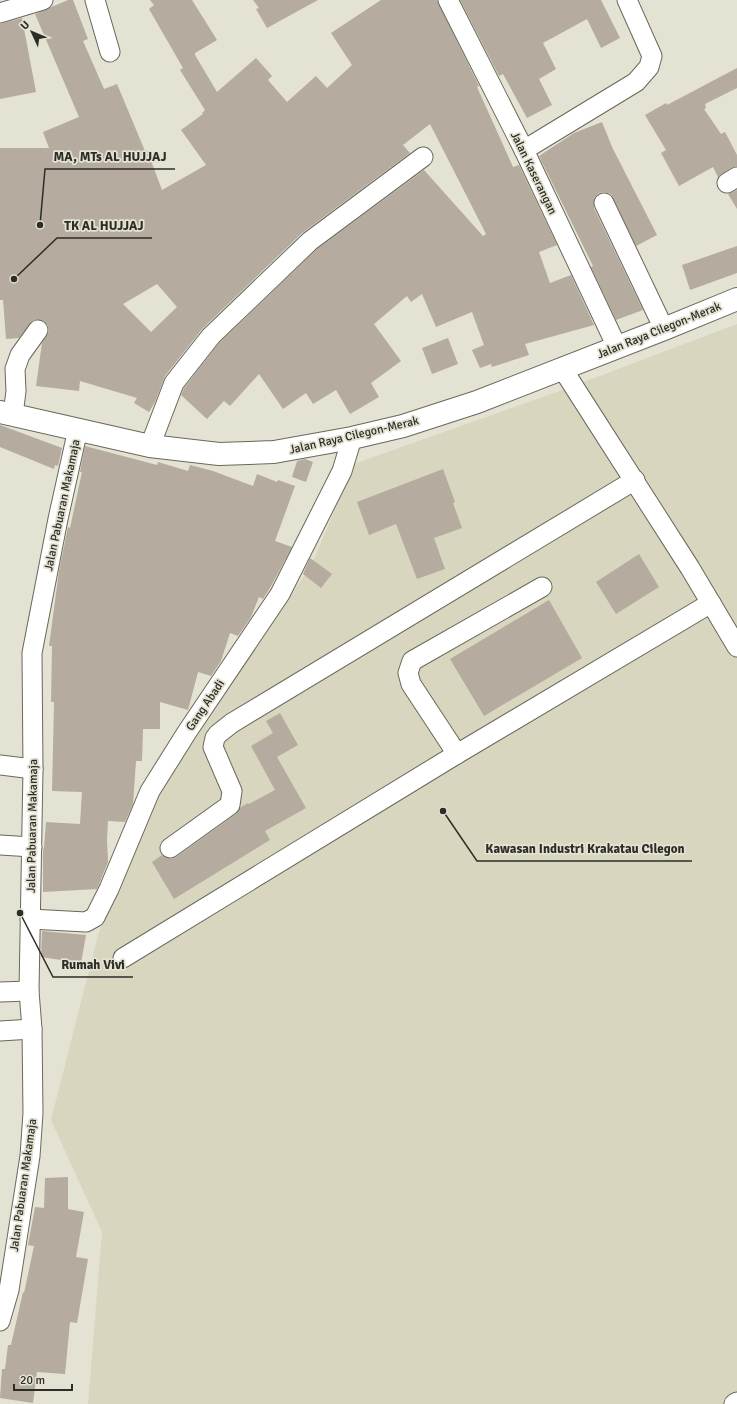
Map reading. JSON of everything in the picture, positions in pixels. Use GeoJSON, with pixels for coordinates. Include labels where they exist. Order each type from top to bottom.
{"type":"FeatureCollection","features":[{"type":"Feature","properties":{"kind":"highway","name":"Jalan Raya Cilegon-Merak"},"geometry":{"type":"LineString","coordinates":[[7,414],[150,446],[219,454],[274,452],[352,438],[402,426],[478,402],[737,299]]}},
{"type":"Feature","properties":{"kind":"street"},"geometry":{"type":"LineString","coordinates":[[0,13],[24,3],[43,0]]}},
{"type":"Feature","properties":{"kind":"street"},"geometry":{"type":"LineString","coordinates":[[96,0],[110,52]]}},
{"type":"Feature","properties":{"kind":"street","name":"Jalan Kaserangan"},"geometry":{"type":"LineString","coordinates":[[448,0],[524,150],[617,347]]}},
{"type":"Feature","properties":{"kind":"street"},"geometry":{"type":"LineString","coordinates":[[524,150],[636,82],[648,67],[652,56],[628,0]]}},
{"type":"Feature","properties":{"kind":"street"},"geometry":{"type":"LineString","coordinates":[[150,446],[174,383],[211,336],[310,241],[423,157]]}},
{"type":"Feature","properties":{"kind":"street"},"geometry":{"type":"LineString","coordinates":[[604,203],[664,329]]}},
{"type":"Feature","properties":{"kind":"street"},"geometry":{"type":"LineString","coordinates":[[7,414],[16,391],[15,369],[20,355],[38,330]]}},
{"type":"Feature","properties":{"kind":"street"},"geometry":{"type":"LineString","coordinates":[[562,368],[634,480],[737,647]]}},
{"type":"Feature","properties":{"kind":"street","name":"Jalan Pabuaran Makamaja"},"geometry":{"type":"LineString","coordinates":[[0,1321],[9,1290],[30,1156],[33,1113],[32,1029],[29,991],[33,769],[32,652],[78,429]]}},
{"type":"Feature","properties":{"kind":"street","name":"Gang Abadi"},"geometry":{"type":"LineString","coordinates":[[30,919],[86,922],[95,917],[109,890],[150,792],[187,732],[280,594],[342,471],[352,438]]}},
{"type":"Feature","properties":{"kind":"street"},"geometry":{"type":"LineString","coordinates":[[170,848],[230,805],[232,791],[213,747],[215,738],[218,734],[232,723],[634,480]]}},
{"type":"Feature","properties":{"kind":"street"},"geometry":{"type":"LineString","coordinates":[[457,754],[411,684],[408,673],[412,661],[542,587]]}},
{"type":"Feature","properties":{"kind":"street"},"geometry":{"type":"LineString","coordinates":[[123,958],[457,754],[711,603]]}},
{"type":"Feature","properties":{"kind":"street"},"geometry":{"type":"LineString","coordinates":[[0,765],[33,769]]}},
{"type":"Feature","properties":{"kind":"street"},"geometry":{"type":"LineString","coordinates":[[0,845],[32,847]]}},
{"type":"Feature","properties":{"kind":"street"},"geometry":{"type":"LineString","coordinates":[[0,992],[29,991]]}},
{"type":"Feature","properties":{"kind":"street"},"geometry":{"type":"LineString","coordinates":[[0,1030],[32,1029]]}},
{"type":"Feature","properties":{"kind":"shaded area"},"geometry":{"type":"Polygon","coordinates":[[[737,324],[737,1404],[88,1404],[102,1232],[51,1120],[95,947],[116,873],[182,748],[266,633],[312,564],[354,464],[568,388],[737,324]]]}},
{"type":"Feature","properties":{"kind":"building"},"geometry":{"type":"Polygon","coordinates":[[[68,0],[73,0],[88,39],[83,41],[104,89],[117,84],[145,151],[147,150],[162,190],[206,165],[181,130],[203,114],[202,113],[205,110],[180,70],[183,68],[149,9],[154,5],[150,0],[192,0],[217,40],[195,53],[195,55],[217,92],[256,58],[272,76],[268,80],[287,102],[316,76],[327,88],[352,65],[331,33],[381,0],[437,0],[479,86],[477,87],[513,167],[519,165],[557,245],[539,252],[550,283],[571,275],[594,325],[525,344],[529,355],[492,367],[491,364],[480,368],[472,350],[484,345],[472,312],[436,327],[422,294],[411,302],[407,296],[374,324],[401,361],[371,383],[379,397],[350,414],[336,390],[313,404],[306,393],[283,409],[259,374],[230,406],[224,401],[207,419],[181,395],[184,388],[219,343],[317,249],[424,170],[483,236],[486,234],[430,124],[403,145],[410,153],[302,233],[203,328],[165,376],[155,402],[149,412],[134,403],[137,398],[80,381],[79,391],[36,386],[42,343],[49,331],[48,326],[44,321],[34,320],[19,338],[6,339],[3,300],[0,300],[0,148],[49,148],[43,132],[79,117],[35,14],[68,0]],[[157,284],[123,304],[151,332],[177,307],[157,284]]]}},
{"type":"Feature","properties":{"kind":"building"},"geometry":{"type":"Polygon","coordinates":[[[253,0],[318,0],[267,28],[256,9],[259,8],[253,0]]]}},
{"type":"Feature","properties":{"kind":"building"},"geometry":{"type":"Polygon","coordinates":[[[460,0],[601,0],[620,38],[601,48],[587,19],[543,43],[556,69],[539,79],[552,105],[527,118],[503,74],[499,76],[460,0]]]}},
{"type":"Feature","properties":{"kind":"building"},"geometry":{"type":"Polygon","coordinates":[[[22,18],[36,92],[0,99],[0,24],[22,18]]]}},
{"type":"Feature","properties":{"kind":"building"},"geometry":{"type":"Polygon","coordinates":[[[737,68],[737,88],[705,104],[706,108],[704,109],[721,134],[725,132],[737,155],[737,166],[731,168],[718,177],[713,167],[679,186],[661,153],[666,150],[645,115],[737,68]]]}},
{"type":"Feature","properties":{"kind":"building"},"geometry":{"type":"Polygon","coordinates":[[[602,122],[612,147],[657,235],[636,246],[611,194],[604,192],[599,193],[595,197],[594,208],[643,310],[616,320],[591,267],[593,266],[539,156],[574,133],[602,122]]]}},
{"type":"Feature","properties":{"kind":"building"},"geometry":{"type":"Polygon","coordinates":[[[737,190],[737,209],[728,194],[737,190]]]}},
{"type":"Feature","properties":{"kind":"building"},"geometry":{"type":"Polygon","coordinates":[[[737,246],[737,273],[690,290],[682,265],[737,246]]]}},
{"type":"Feature","properties":{"kind":"building"},"geometry":{"type":"Polygon","coordinates":[[[448,338],[458,364],[432,374],[422,348],[448,338]]]}},
{"type":"Feature","properties":{"kind":"building"},"geometry":{"type":"Polygon","coordinates":[[[0,425],[62,448],[58,466],[55,465],[54,469],[0,447],[0,425]]]}},
{"type":"Feature","properties":{"kind":"building"},"geometry":{"type":"Polygon","coordinates":[[[85,446],[157,465],[158,462],[188,471],[190,465],[213,471],[253,486],[257,474],[277,482],[278,480],[295,486],[275,541],[292,547],[270,588],[263,599],[259,597],[251,617],[238,636],[230,633],[221,661],[211,676],[198,672],[188,710],[160,702],[160,729],[143,729],[142,761],[136,761],[133,804],[125,822],[108,821],[108,862],[97,889],[43,892],[43,849],[46,822],[80,824],[82,792],[52,791],[54,702],[51,702],[52,646],[49,646],[59,571],[82,472],[80,472],[85,446]]]}},
{"type":"Feature","properties":{"kind":"building"},"geometry":{"type":"Polygon","coordinates":[[[305,459],[313,462],[306,482],[292,477],[297,461],[305,459]]]}},
{"type":"Feature","properties":{"kind":"building"},"geometry":{"type":"Polygon","coordinates":[[[443,469],[455,502],[453,503],[462,528],[434,538],[445,569],[417,579],[396,524],[369,535],[357,502],[443,469]]]}},
{"type":"Feature","properties":{"kind":"building"},"geometry":{"type":"Polygon","coordinates":[[[639,554],[659,587],[616,614],[596,582],[639,554]]]}},
{"type":"Feature","properties":{"kind":"building"},"geometry":{"type":"Polygon","coordinates":[[[310,558],[332,574],[321,588],[303,574],[310,558]]]}},
{"type":"Feature","properties":{"kind":"building"},"geometry":{"type":"Polygon","coordinates":[[[549,600],[582,658],[484,716],[450,659],[549,600]]]}},
{"type":"Feature","properties":{"kind":"building"},"geometry":{"type":"Polygon","coordinates":[[[280,713],[298,745],[277,757],[306,808],[265,831],[270,840],[174,899],[152,862],[162,855],[171,859],[176,857],[236,814],[241,807],[275,790],[251,746],[273,733],[266,721],[280,713]]]}},
{"type":"Feature","properties":{"kind":"building"},"geometry":{"type":"Polygon","coordinates":[[[42,931],[86,935],[81,963],[41,957],[42,931]]]}},
{"type":"Feature","properties":{"kind":"building"},"geometry":{"type":"Polygon","coordinates":[[[68,1177],[68,1209],[84,1212],[76,1257],[88,1259],[77,1323],[70,1322],[65,1374],[37,1372],[33,1403],[0,1398],[2,1369],[5,1369],[8,1345],[11,1345],[34,1246],[28,1245],[35,1207],[44,1208],[45,1178],[68,1177]]]}},
{"type":"Feature","properties":{"kind":"place","name":"MA, MTs AL HUJJAJ"},"geometry":{"type":"Point","coordinates":[40,225]}},
{"type":"Feature","properties":{"kind":"place","name":"TK AL HUJJAJ"},"geometry":{"type":"Point","coordinates":[14,279]}},
{"type":"Feature","properties":{"kind":"place","name":"Kawasan Industri Krakatau Cilegon"},"geometry":{"type":"Point","coordinates":[443,811]}},
{"type":"Feature","properties":{"kind":"place","name":"Rumah Vivi"},"geometry":{"type":"Point","coordinates":[20,913]}}]}
